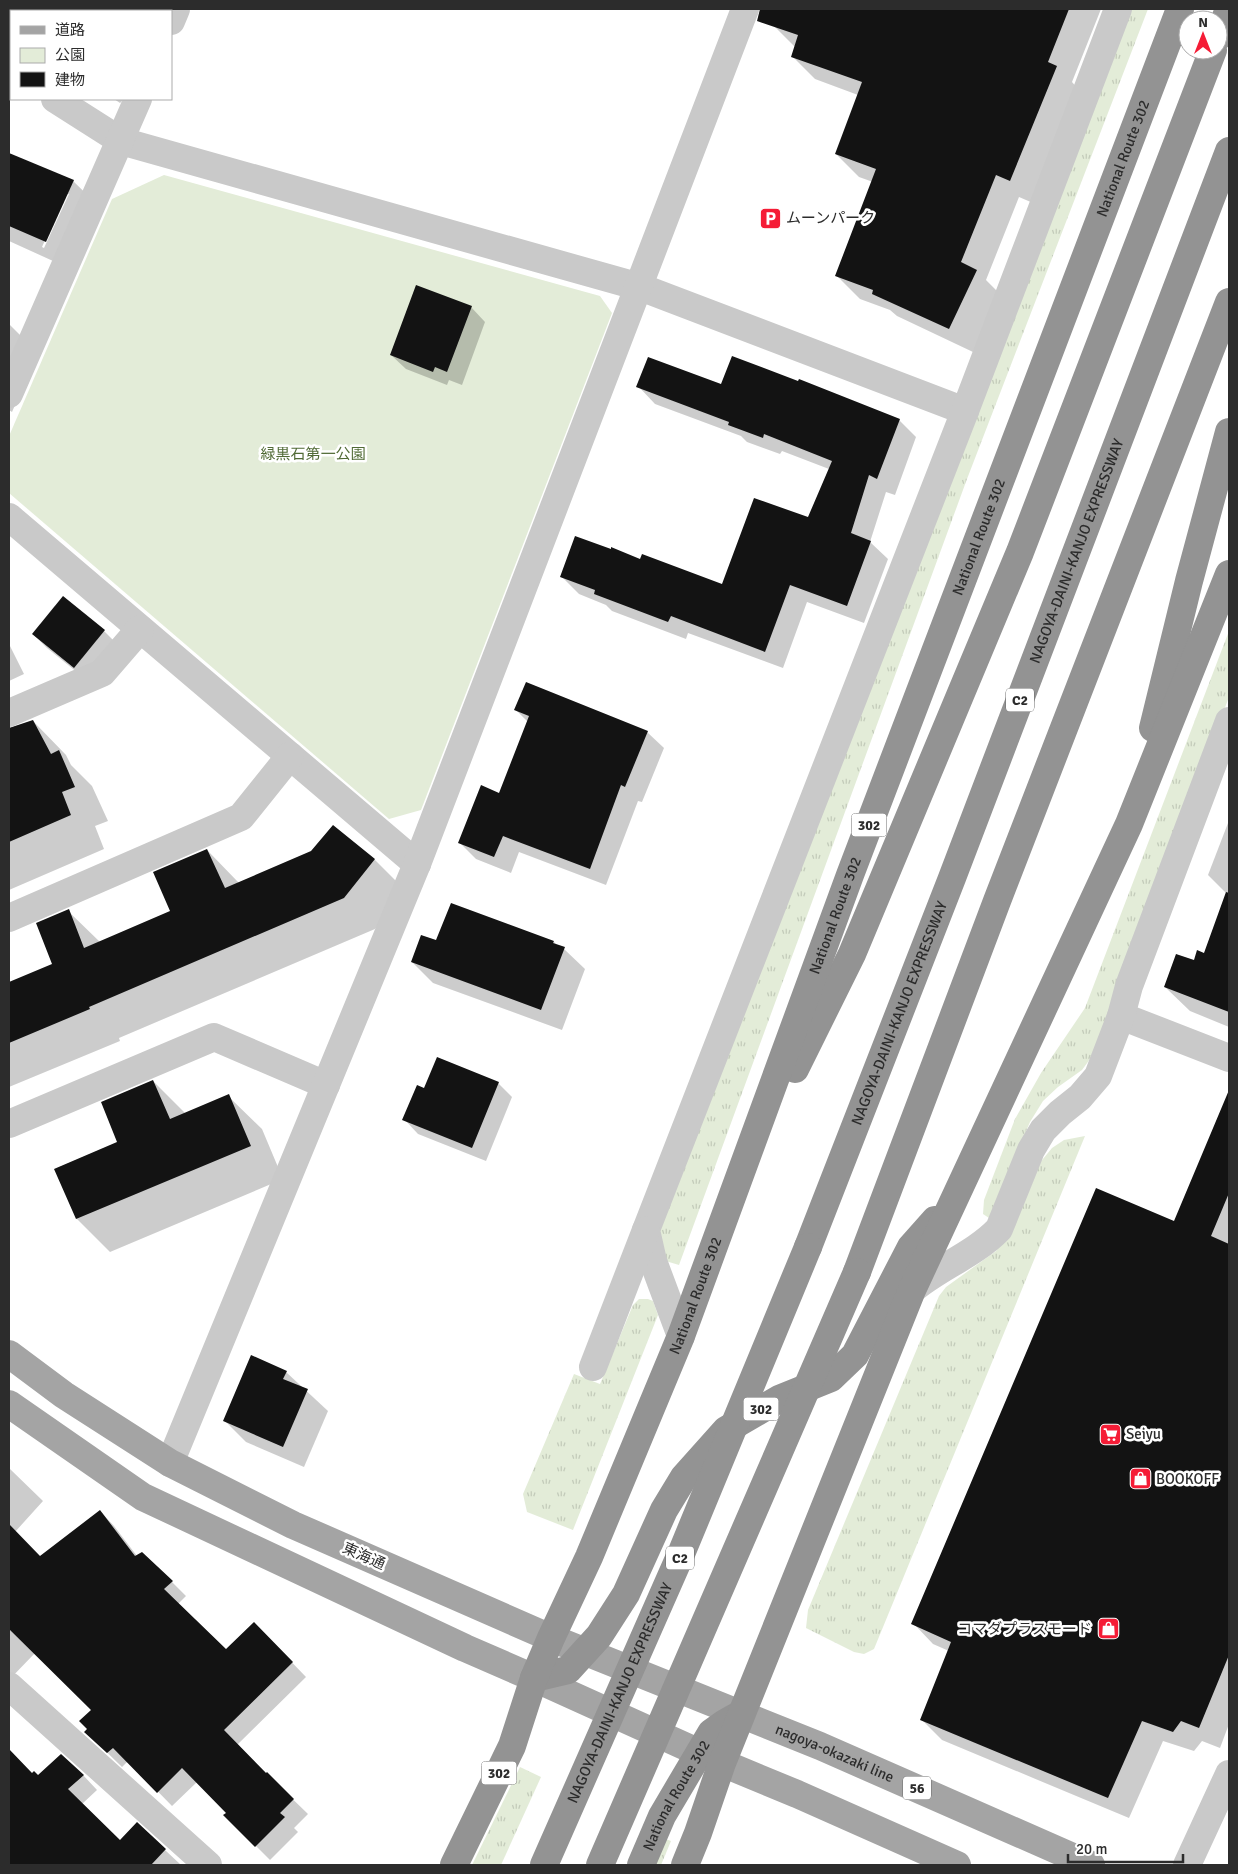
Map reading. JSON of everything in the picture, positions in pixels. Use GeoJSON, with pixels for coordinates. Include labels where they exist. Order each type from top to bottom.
{"type":"FeatureCollection","features":[{"type":"Feature","properties":{"kind":"highway","name":"National Route 302"},"geometry":{"type":"LineString","coordinates":[[454,1865],[512,1746],[534,1678],[589,1558],[681,1336],[850,875],[1180,9]]}},
{"type":"Feature","properties":{"kind":"highway"},"geometry":{"type":"LineString","coordinates":[[737,1186],[852,954],[1020,552],[1209,60]]}},
{"type":"Feature","properties":{"kind":"highway","name":"NAGOYA-DAINI-KANJO EXPRESSWAY"},"geometry":{"type":"LineString","coordinates":[[544,1865],[681,1554],[808,1247],[949,888],[1229,151]]}},
{"type":"Feature","properties":{"kind":"highway"},"geometry":{"type":"LineString","coordinates":[[600,1865],[857,1272],[1004,882],[1229,302]]}},
{"type":"Feature","properties":{"kind":"highway"},"geometry":{"type":"LineString","coordinates":[[1130,824],[1189,582],[1229,432]]}},
{"type":"Feature","properties":{"kind":"highway","name":"National Route 302"},"geometry":{"type":"LineString","coordinates":[[641,1865],[662,1816],[710,1758],[742,1714],[912,1290],[1130,824],[1229,574]]}},
{"type":"Feature","properties":{"kind":"highway","name":"National Route 302"},"geometry":{"type":"LineString","coordinates":[[534,1678],[568,1670],[586,1652],[621,1602],[664,1510],[684,1477],[726,1430],[778,1399],[831,1378],[855,1355],[911,1247],[959,1192]]}},
{"type":"Feature","properties":{"kind":"highway","name":"National Route 302"},"geometry":{"type":"LineString","coordinates":[[685,1865],[698,1833],[710,1758]]}},
{"type":"Feature","properties":{"kind":"main road","name":"東海通"},"geometry":{"type":"LineString","coordinates":[[9,1354],[64,1395],[170,1463],[293,1525],[551,1638],[742,1714]]}},
{"type":"Feature","properties":{"kind":"main road"},"geometry":{"type":"LineString","coordinates":[[9,1404],[143,1497],[465,1648],[710,1758],[797,1794],[956,1865]]}},
{"type":"Feature","properties":{"kind":"main road","name":"nagoya-okazaki line"},"geometry":{"type":"LineString","coordinates":[[742,1714],[820,1746],[1091,1865]]}},
{"type":"Feature","properties":{"kind":"street"},"geometry":{"type":"LineString","coordinates":[[170,1463],[417,864],[746,9]]}},
{"type":"Feature","properties":{"kind":"street"},"geometry":{"type":"LineString","coordinates":[[593,1367],[966,411],[1118,9]]}},
{"type":"Feature","properties":{"kind":"street"},"geometry":{"type":"LineString","coordinates":[[57,100],[120,140],[640,287],[966,411]]}},
{"type":"Feature","properties":{"kind":"street"},"geometry":{"type":"LineString","coordinates":[[9,394],[138,100]]}},
{"type":"Feature","properties":{"kind":"street"},"geometry":{"type":"LineString","coordinates":[[9,517],[417,864]]}},
{"type":"Feature","properties":{"kind":"street"},"geometry":{"type":"LineString","coordinates":[[9,713],[102,673],[140,628]]}},
{"type":"Feature","properties":{"kind":"street"},"geometry":{"type":"LineString","coordinates":[[912,1290],[928,1277],[946,1268],[990,1238],[999,1229],[1031,1150],[1043,1130],[1080,1097],[1098,1076],[1121,1016],[1129,986],[1229,721]]}},
{"type":"Feature","properties":{"kind":"street"},"geometry":{"type":"LineString","coordinates":[[9,918],[241,817],[290,756]]}},
{"type":"Feature","properties":{"kind":"street"},"geometry":{"type":"LineString","coordinates":[[1121,1016],[1229,1058]]}},
{"type":"Feature","properties":{"kind":"street"},"geometry":{"type":"LineString","coordinates":[[9,1124],[214,1037],[326,1085]]}},
{"type":"Feature","properties":{"kind":"street"},"geometry":{"type":"LineString","coordinates":[[646,1230],[653,1261],[681,1336]]}},
{"type":"Feature","properties":{"kind":"street"},"geometry":{"type":"LineString","coordinates":[[9,1686],[208,1865]]}},
{"type":"Feature","properties":{"kind":"street"},"geometry":{"type":"LineString","coordinates":[[1187,1865],[1229,1774]]}},
{"type":"Feature","properties":{"kind":"green space"},"geometry":{"type":"Polygon","coordinates":[[[1130,9],[1148,9],[967,479],[679,1265],[659,1259],[660,1221],[1130,9]]]}},
{"type":"Feature","properties":{"kind":"green space","name":"緑黒石第一公園"},"geometry":{"type":"Polygon","coordinates":[[[164,175],[600,296],[612,313],[421,810],[389,819],[9,493],[9,436],[112,199],[164,175]]]}},
{"type":"Feature","properties":{"kind":"green space"},"geometry":{"type":"Polygon","coordinates":[[[1229,631],[1229,697],[1093,1055],[1082,1070],[1058,1087],[1043,1101],[1030,1122],[989,1218],[983,1214],[984,1200],[1015,1119],[1041,1073],[1085,1008],[1229,631]]]}},
{"type":"Feature","properties":{"kind":"green space"},"geometry":{"type":"Polygon","coordinates":[[[1085,1136],[874,1649],[864,1654],[854,1652],[806,1628],[808,1610],[939,1296],[946,1287],[996,1251],[1014,1224],[1033,1171],[1052,1148],[1064,1140],[1085,1136]]]}},
{"type":"Feature","properties":{"kind":"green space"},"geometry":{"type":"Polygon","coordinates":[[[639,1299],[653,1301],[658,1315],[573,1530],[527,1512],[523,1494],[574,1374],[600,1384],[633,1305],[639,1299]]]}},
{"type":"Feature","properties":{"kind":"green space"},"geometry":{"type":"Polygon","coordinates":[[[520,1767],[541,1777],[501,1865],[472,1865],[520,1767]]]}},
{"type":"Feature","properties":{"kind":"green space"},"geometry":{"type":"Polygon","coordinates":[[[663,1838],[671,1841],[661,1865],[650,1865],[663,1838]]]}},
{"type":"Feature","properties":{"kind":"building"},"geometry":{"type":"Polygon","coordinates":[[[760,9],[1069,9],[1048,62],[1057,66],[1010,181],[996,175],[961,262],[977,270],[949,329],[872,294],[873,290],[835,276],[876,169],[835,154],[862,82],[791,57],[798,35],[757,21],[760,9]]]}},
{"type":"Feature","properties":{"kind":"building"},"geometry":{"type":"Polygon","coordinates":[[[9,153],[74,180],[46,242],[9,226],[9,153]]]}},
{"type":"Feature","properties":{"kind":"building"},"geometry":{"type":"Polygon","coordinates":[[[416,285],[472,306],[447,372],[435,367],[433,372],[390,355],[416,285]]]}},
{"type":"Feature","properties":{"kind":"building"},"geometry":{"type":"Polygon","coordinates":[[[732,356],[798,381],[799,379],[900,419],[877,479],[869,475],[851,533],[871,541],[847,606],[790,585],[765,652],[671,616],[668,622],[594,594],[595,590],[560,577],[575,536],[611,549],[611,547],[640,559],[642,554],[722,584],[754,498],[808,517],[832,461],[764,434],[763,438],[728,425],[729,422],[636,387],[648,357],[721,384],[732,356]]]}},
{"type":"Feature","properties":{"kind":"building"},"geometry":{"type":"Polygon","coordinates":[[[63,596],[105,630],[74,668],[32,634],[63,596]]]}},
{"type":"Feature","properties":{"kind":"building"},"geometry":{"type":"Polygon","coordinates":[[[526,682],[648,731],[625,787],[621,785],[590,869],[503,836],[494,857],[458,843],[481,785],[499,793],[529,716],[514,710],[526,682]]]}},
{"type":"Feature","properties":{"kind":"building"},"geometry":{"type":"Polygon","coordinates":[[[33,720],[51,754],[59,750],[75,787],[62,792],[71,815],[9,842],[9,728],[33,720]]]}},
{"type":"Feature","properties":{"kind":"building"},"geometry":{"type":"Polygon","coordinates":[[[333,825],[375,859],[344,898],[9,1043],[9,982],[52,964],[36,923],[69,909],[84,948],[170,911],[153,872],[207,849],[225,888],[311,851],[333,825]]]}},
{"type":"Feature","properties":{"kind":"building"},"geometry":{"type":"Polygon","coordinates":[[[1226,892],[1229,893],[1229,1012],[1164,987],[1176,954],[1194,960],[1197,950],[1204,953],[1226,892]]]}},
{"type":"Feature","properties":{"kind":"building"},"geometry":{"type":"Polygon","coordinates":[[[451,903],[554,941],[553,943],[565,947],[541,1010],[411,962],[421,935],[436,940],[451,903]]]}},
{"type":"Feature","properties":{"kind":"building"},"geometry":{"type":"Polygon","coordinates":[[[437,1057],[499,1082],[472,1148],[402,1120],[417,1085],[424,1088],[437,1057]]]}},
{"type":"Feature","properties":{"kind":"building"},"geometry":{"type":"Polygon","coordinates":[[[153,1080],[170,1119],[229,1094],[251,1146],[76,1219],[54,1169],[117,1142],[101,1102],[153,1080]]]}},
{"type":"Feature","properties":{"kind":"building","name":"Seiyu"},"geometry":{"type":"Polygon","coordinates":[[[1229,1090],[1229,1193],[1211,1236],[1229,1244],[1229,1655],[1199,1728],[1181,1721],[1173,1732],[1142,1721],[1108,1798],[920,1720],[951,1642],[911,1624],[1096,1188],[1174,1221],[1229,1090]]]}},
{"type":"Feature","properties":{"kind":"building"},"geometry":{"type":"Polygon","coordinates":[[[251,1355],[287,1371],[283,1379],[308,1389],[283,1447],[223,1421],[251,1355]]]}},
{"type":"Feature","properties":{"kind":"building"},"geometry":{"type":"Polygon","coordinates":[[[100,1510],[135,1556],[142,1552],[173,1581],[164,1589],[226,1649],[254,1622],[293,1662],[224,1730],[294,1799],[280,1813],[285,1817],[255,1847],[223,1815],[226,1813],[182,1768],[157,1793],[113,1748],[107,1753],[84,1732],[87,1729],[79,1721],[91,1710],[9,1629],[9,1524],[40,1556],[100,1510]]]}},
{"type":"Feature","properties":{"kind":"building"},"geometry":{"type":"Polygon","coordinates":[[[9,1749],[32,1773],[34,1771],[38,1775],[61,1754],[84,1775],[68,1789],[120,1840],[137,1822],[166,1849],[151,1865],[9,1865],[9,1749]]]}},
{"type":"Feature","properties":{"kind":"place","name":"ムーンパーク"},"geometry":{"type":"Point","coordinates":[770,218]}},
{"type":"Feature","properties":{"kind":"place","name":"Seiyu"},"geometry":{"type":"Point","coordinates":[1110,1434]}},
{"type":"Feature","properties":{"kind":"place","name":"BOOKOFF"},"geometry":{"type":"Point","coordinates":[1140,1479]}},
{"type":"Feature","properties":{"kind":"place","name":"コマダプラスモード"},"geometry":{"type":"Point","coordinates":[1108,1629]}}]}
